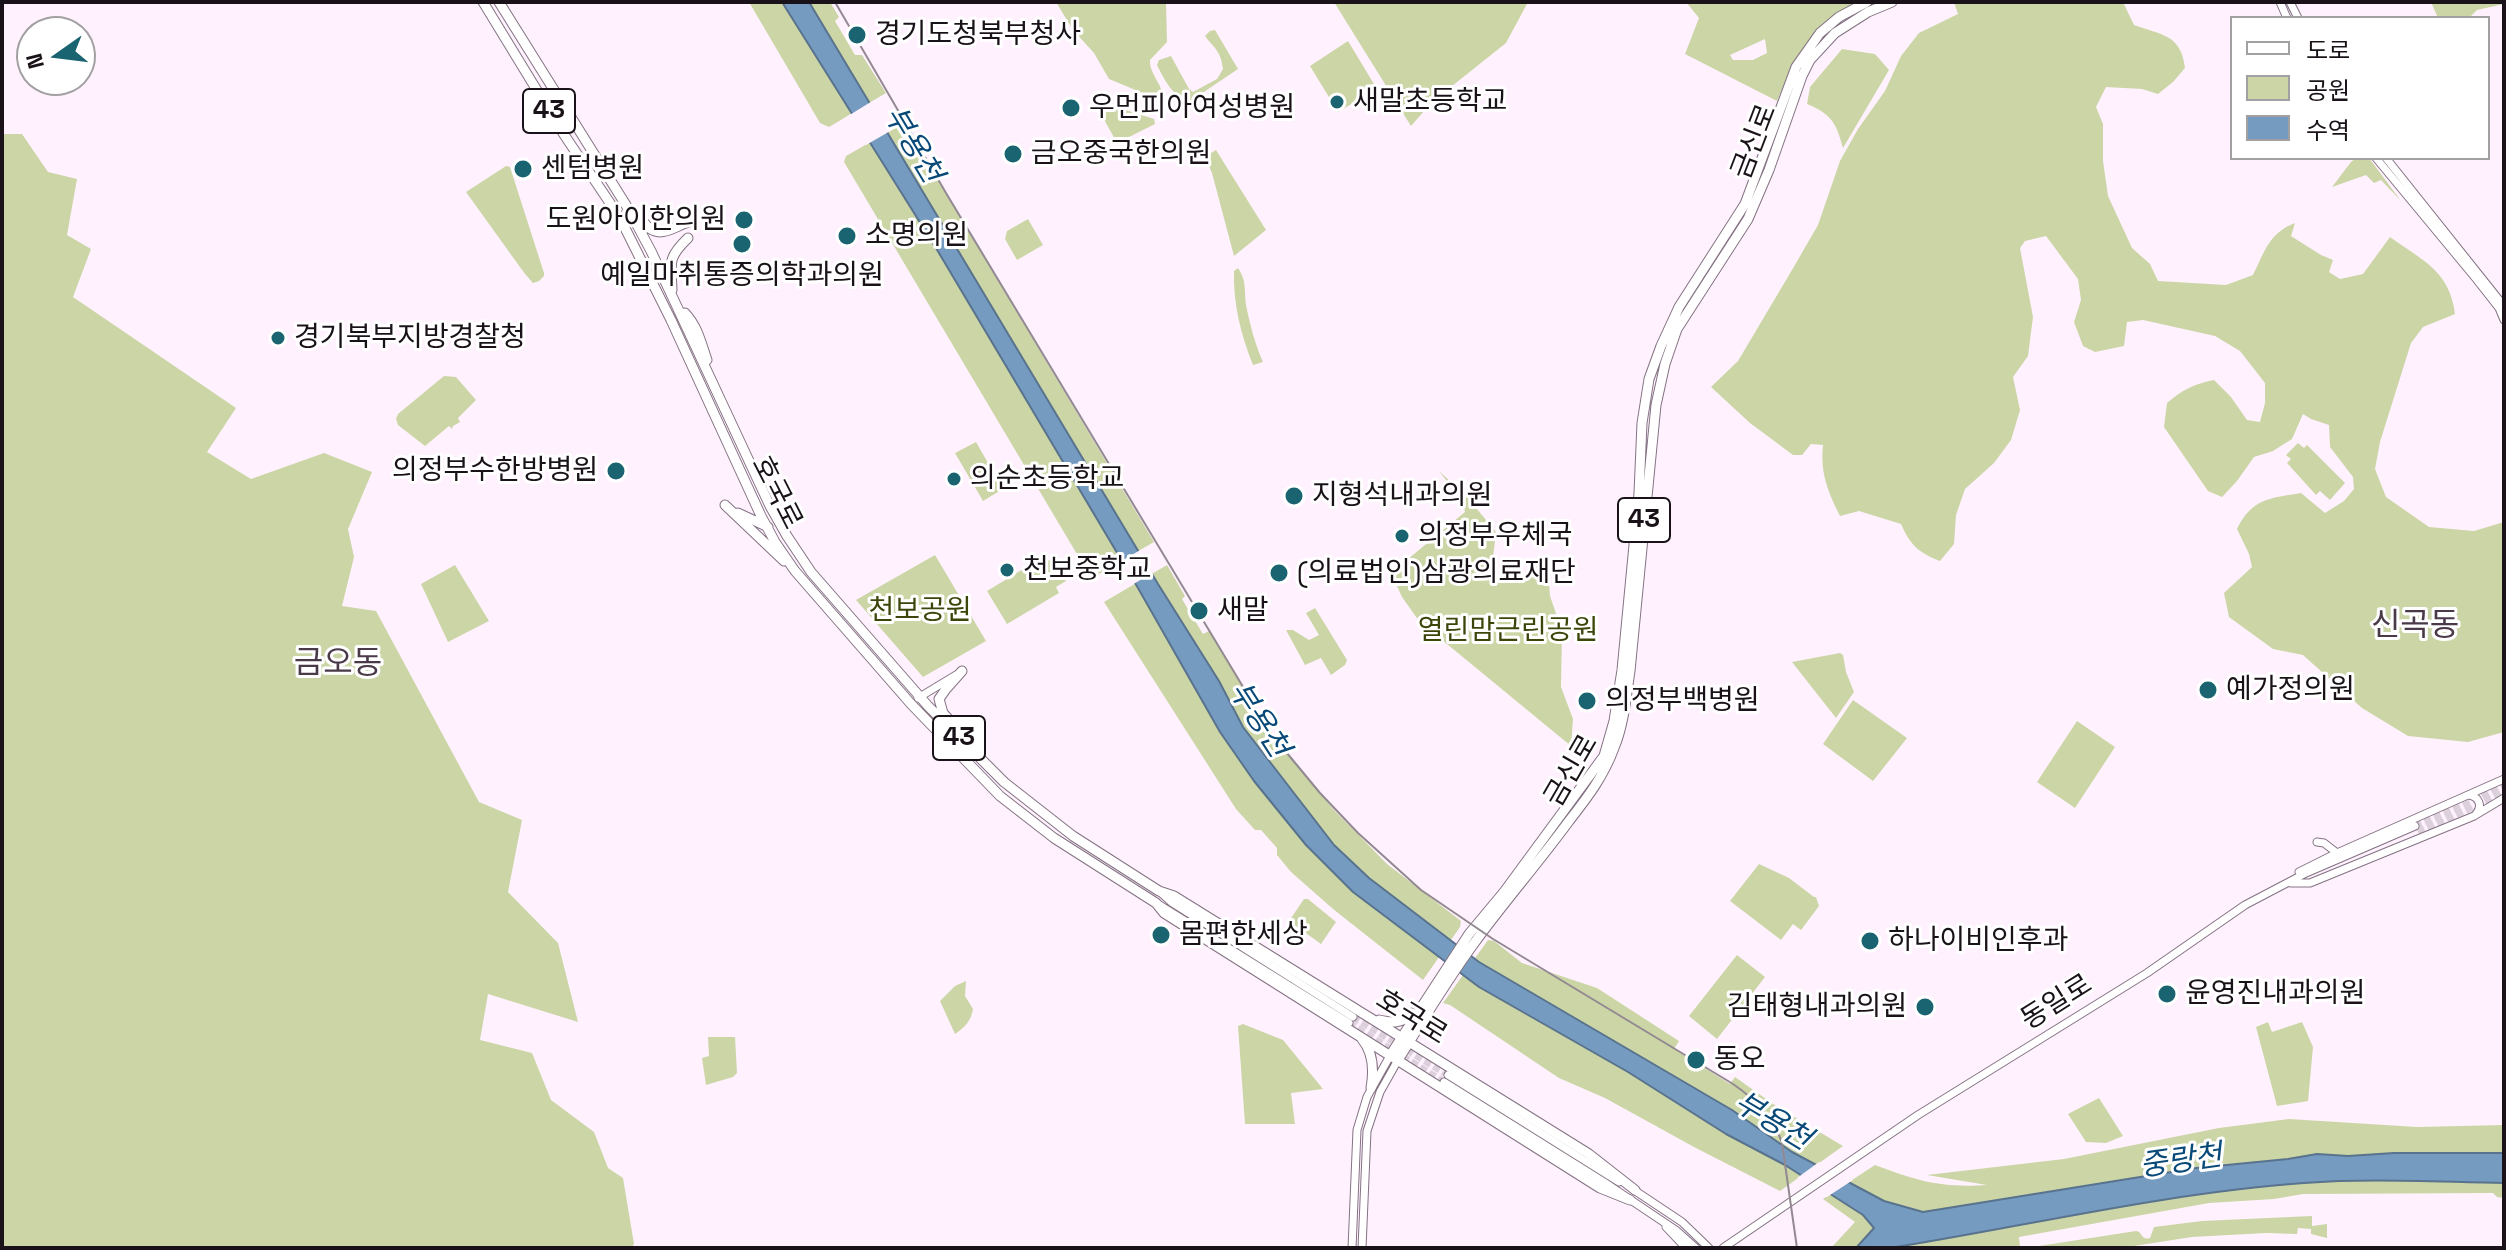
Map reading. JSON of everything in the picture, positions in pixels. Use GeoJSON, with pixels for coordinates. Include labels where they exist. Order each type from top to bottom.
{"type":"FeatureCollection","features":[{"type":"Feature","properties":{"kind":"main road","name":"호국로"},"geometry":{"type":"LineString","coordinates":[[483,2],[620,218],[671,320],[765,524],[795,571],[911,704],[982,779],[1054,838],[1156,903],[1164,913],[1351,1022],[1371,1019],[1405,1041],[1446,1078],[1600,1188],[1630,1200]]}},
{"type":"Feature","properties":{"kind":"main road","name":"호국로"},"geometry":{"type":"LineString","coordinates":[[499,2],[629,210],[770,506],[794,548],[919,697],[1004,782],[1073,836],[1159,891],[1174,896],[1351,1022],[1361,1035],[1394,1057],[1446,1078],[1589,1154],[1635,1190]]}},
{"type":"Feature","properties":{"kind":"main road","name":"금신로"},"geometry":{"type":"LineString","coordinates":[[1473,937],[1598,767],[1607,747],[1622,670],[1644,404],[1661,346],[1679,307],[1745,204],[1796,67],[1820,33],[1839,17],[1867,2]]}},
{"type":"Feature","properties":{"kind":"main road","name":"금신로"},"geometry":{"type":"LineString","coordinates":[[1473,937],[1597,783],[1614,748],[1623,718],[1630,671],[1656,405],[1677,329],[1748,219],[1810,60],[1835,33],[1868,12],[1892,2]]}},
{"type":"Feature","properties":{"kind":"main road","name":"호국로"},"geometry":{"type":"LineString","coordinates":[[629,210],[659,233],[689,222]]}},
{"type":"Feature","properties":{"kind":"main road"},"geometry":{"type":"LineString","coordinates":[[673,298],[671,259],[688,238]]}},
{"type":"Feature","properties":{"kind":"main road"},"geometry":{"type":"LineString","coordinates":[[672,284],[705,348],[712,383]]}},
{"type":"Feature","properties":{"kind":"main road"},"geometry":{"type":"LineString","coordinates":[[732,509],[742,508],[747,502],[742,476]]}},
{"type":"Feature","properties":{"kind":"main road"},"geometry":{"type":"LineString","coordinates":[[794,548],[765,524],[753,521],[725,505],[795,571]]}},
{"type":"Feature","properties":{"kind":"main road"},"geometry":{"type":"LineString","coordinates":[[962,671],[941,695],[939,705],[977,756]]}},
{"type":"Feature","properties":{"kind":"main road","name":"43"},"geometry":{"type":"LineString","coordinates":[[1394,1057],[1473,937]]}},
{"type":"Feature","properties":{"kind":"main road","name":"43"},"geometry":{"type":"LineString","coordinates":[[1371,1019],[1390,1023],[1402,1021],[1436,990]]}},
{"type":"Feature","properties":{"kind":"main road","name":"43"},"geometry":{"type":"LineString","coordinates":[[1405,1041],[1426,998]]}},
{"type":"Feature","properties":{"kind":"main road"},"geometry":{"type":"LineString","coordinates":[[1351,1022],[1368,1047],[1373,1073],[1371,1088]]}},
{"type":"Feature","properties":{"kind":"street"},"geometry":{"type":"LineString","coordinates":[[2378,160],[2497,305],[2504,320]]}},
{"type":"Feature","properties":{"kind":"street"},"geometry":{"type":"LineString","coordinates":[[2388,160],[2504,306]]}},
{"type":"Feature","properties":{"kind":"street"},"geometry":{"type":"LineString","coordinates":[[911,704],[962,671]]}},
{"type":"Feature","properties":{"kind":"street"},"geometry":{"type":"LineString","coordinates":[[2289,883],[2294,876],[2319,861],[2504,779]]}},
{"type":"Feature","properties":{"kind":"street"},"geometry":{"type":"LineString","coordinates":[[2466,796],[2478,801],[2479,810],[2474,816]]}},
{"type":"Feature","properties":{"kind":"street"},"geometry":{"type":"LineString","coordinates":[[2289,883],[2310,883],[2504,801]]}},
{"type":"Feature","properties":{"kind":"street","name":"동일로"},"geometry":{"type":"LineString","coordinates":[[1723,1248],[1918,1115],[2157,967],[2245,905],[2289,883],[2309,880],[2417,829]]}},
{"type":"Feature","properties":{"kind":"street"},"geometry":{"type":"LineString","coordinates":[[2319,861],[2321,847],[2317,842],[2324,843],[2337,853]]}},
{"type":"Feature","properties":{"kind":"street"},"geometry":{"type":"LineString","coordinates":[[1352,1248],[1357,1130],[1371,1088],[1394,1057]]}},
{"type":"Feature","properties":{"kind":"street"},"geometry":{"type":"LineString","coordinates":[[1362,1248],[1367,1131],[1394,1057]]}},
{"type":"Feature","properties":{"kind":"street","name":"호국로"},"geometry":{"type":"LineString","coordinates":[[1635,1190],[1682,1222],[1709,1248]]}},
{"type":"Feature","properties":{"kind":"street","name":"호국로"},"geometry":{"type":"LineString","coordinates":[[1630,1200],[1677,1231],[1696,1248]]}},
{"type":"Feature","properties":{"kind":"street"},"geometry":{"type":"LineString","coordinates":[[1662,1222],[1686,1248]]}},
{"type":"Feature","properties":{"kind":"green space"},"geometry":{"type":"Polygon","coordinates":[[[749,2],[830,2],[839,17],[835,21],[855,55],[862,55],[886,93],[829,127],[820,123],[749,2]]]}},
{"type":"Feature","properties":{"kind":"green space"},"geometry":{"type":"Polygon","coordinates":[[[1056,2],[1166,2],[1167,42],[1150,60],[1162,91],[1162,101],[1109,79],[1056,2]]]}},
{"type":"Feature","properties":{"kind":"green space"},"geometry":{"type":"Polygon","coordinates":[[[1334,2],[1528,2],[1506,43],[1432,102],[1411,126],[1334,2]]]}},
{"type":"Feature","properties":{"kind":"green space"},"geometry":{"type":"Polygon","coordinates":[[[1686,2],[1859,2],[1830,22],[1809,44],[1777,101],[1685,54],[1699,18],[1686,2]],[[1765,39],[1730,55],[1733,60],[1753,60],[1767,53],[1765,39]]]}},
{"type":"Feature","properties":{"kind":"green space"},"geometry":{"type":"Polygon","coordinates":[[[1954,2],[2123,2],[2134,25],[2161,34],[2179,48],[2185,68],[2158,94],[2142,89],[2106,87],[2096,107],[2103,124],[2103,161],[2108,196],[2132,248],[2150,264],[2158,281],[2226,285],[2253,275],[2273,238],[2295,223],[2291,236],[2333,260],[2329,272],[2340,279],[2363,274],[2390,237],[2441,277],[2452,299],[2455,314],[2423,327],[2411,343],[2380,442],[2375,469],[2386,497],[2429,527],[2474,531],[2504,522],[2504,732],[2468,742],[2408,736],[2362,708],[2303,655],[2273,649],[2229,617],[2224,593],[2252,567],[2237,529],[2249,511],[2263,501],[2301,493],[2325,513],[2344,501],[2354,489],[2353,477],[2330,447],[2329,425],[2303,414],[2292,439],[2273,451],[2254,457],[2222,497],[2208,491],[2164,427],[2167,403],[2189,388],[2214,380],[2247,420],[2260,422],[2265,403],[2265,383],[2240,351],[2215,336],[2143,320],[2127,322],[2124,346],[2095,352],[2083,346],[2074,322],[2081,300],[2078,279],[2046,236],[2025,241],[2020,248],[2033,317],[2028,356],[2013,377],[2020,410],[2011,440],[1994,463],[1965,489],[1956,515],[1954,544],[1940,561],[1916,547],[1901,524],[1859,511],[1840,516],[1826,482],[1823,445],[1811,444],[1802,455],[1793,455],[1750,423],[1711,387],[1738,361],[1818,225],[1840,161],[1885,91],[1901,56],[1919,33],[1958,14],[1954,2]]]}},
{"type":"Feature","properties":{"kind":"green space"},"geometry":{"type":"Polygon","coordinates":[[[2431,2],[2504,2],[2477,10],[2471,16],[2437,16],[2431,2]]]}},
{"type":"Feature","properties":{"kind":"green space"},"geometry":{"type":"Polygon","coordinates":[[[1215,30],[1238,69],[1189,102],[1166,82],[1157,65],[1159,60],[1171,56],[1193,92],[1217,79],[1223,69],[1221,58],[1205,36],[1215,30]]]}},
{"type":"Feature","properties":{"kind":"green space"},"geometry":{"type":"Polygon","coordinates":[[[1348,41],[1377,89],[1338,112],[1310,66],[1348,41]]]}},
{"type":"Feature","properties":{"kind":"green space"},"geometry":{"type":"Polygon","coordinates":[[[1842,49],[1875,54],[1889,70],[1843,148],[1831,120],[1822,111],[1807,104],[1810,87],[1842,49]]]}},
{"type":"Feature","properties":{"kind":"green space"},"geometry":{"type":"Polygon","coordinates":[[[1097,101],[1154,119],[1155,124],[1117,143],[1095,103],[1097,101]]]}},
{"type":"Feature","properties":{"kind":"green space"},"geometry":{"type":"Polygon","coordinates":[[[904,123],[1154,542],[1099,574],[1087,571],[844,162],[846,156],[904,123]]]}},
{"type":"Feature","properties":{"kind":"green space"},"geometry":{"type":"Polygon","coordinates":[[[2,134],[22,134],[48,172],[77,179],[67,235],[91,249],[73,297],[236,408],[207,452],[251,479],[324,453],[372,472],[348,529],[354,557],[342,606],[376,611],[479,802],[522,820],[508,892],[558,943],[578,1022],[488,994],[480,1040],[532,1053],[551,1100],[594,1132],[608,1168],[623,1178],[634,1244],[632,1248],[2,1248],[2,134]]]}},
{"type":"Feature","properties":{"kind":"green space"},"geometry":{"type":"Polygon","coordinates":[[[1216,150],[1266,230],[1234,256],[1205,157],[1216,150]]]}},
{"type":"Feature","properties":{"kind":"green space"},"geometry":{"type":"Polygon","coordinates":[[[2370,160],[2401,201],[2381,180],[2374,183],[2366,175],[2332,187],[2351,162],[2370,160]]]}},
{"type":"Feature","properties":{"kind":"green space"},"geometry":{"type":"Polygon","coordinates":[[[506,166],[510,167],[544,273],[539,281],[533,283],[466,192],[506,166]]]}},
{"type":"Feature","properties":{"kind":"green space"},"geometry":{"type":"Polygon","coordinates":[[[1028,219],[1043,245],[1017,260],[1005,239],[1007,231],[1028,219]]]}},
{"type":"Feature","properties":{"kind":"green space"},"geometry":{"type":"Polygon","coordinates":[[[1238,268],[1244,282],[1251,327],[1263,362],[1253,365],[1236,307],[1234,271],[1238,268]]]}},
{"type":"Feature","properties":{"kind":"green space"},"geometry":{"type":"Polygon","coordinates":[[[444,376],[456,377],[476,400],[458,418],[460,422],[452,429],[449,426],[425,446],[398,425],[396,419],[444,376]]]}},
{"type":"Feature","properties":{"kind":"green space"},"geometry":{"type":"Polygon","coordinates":[[[976,442],[1003,489],[983,501],[955,453],[976,442]]]}},
{"type":"Feature","properties":{"kind":"green space"},"geometry":{"type":"Polygon","coordinates":[[[2298,443],[2304,448],[2307,445],[2345,483],[2330,500],[2320,491],[2316,495],[2287,463],[2291,459],[2286,455],[2298,443]]]}},
{"type":"Feature","properties":{"kind":"green space","name":"열린맘근린공원"},"geometry":{"type":"Polygon","coordinates":[[[1439,471],[1467,497],[1496,532],[1490,584],[1521,577],[1547,557],[1550,596],[1562,631],[1561,687],[1573,719],[1571,746],[1419,621],[1402,597],[1391,573],[1465,512],[1463,502],[1439,471]]]}},
{"type":"Feature","properties":{"kind":"green space","name":"천보공원"},"geometry":{"type":"Polygon","coordinates":[[[935,555],[986,641],[923,677],[856,600],[935,555]]]}},
{"type":"Feature","properties":{"kind":"green space"},"geometry":{"type":"Polygon","coordinates":[[[1053,558],[1066,581],[1056,587],[1059,593],[1007,624],[987,591],[1038,560],[1041,565],[1053,558]]]}},
{"type":"Feature","properties":{"kind":"green space"},"geometry":{"type":"Polygon","coordinates":[[[455,565],[489,621],[448,642],[421,584],[455,565]]]}},
{"type":"Feature","properties":{"kind":"green space"},"geometry":{"type":"Polygon","coordinates":[[[1167,565],[1185,596],[1182,599],[1203,634],[1209,631],[1264,723],[1333,809],[1387,864],[1461,921],[1460,927],[1423,980],[1291,872],[1277,855],[1277,848],[1236,809],[1104,602],[1167,565]]]}},
{"type":"Feature","properties":{"kind":"green space"},"geometry":{"type":"Polygon","coordinates":[[[1315,608],[1347,660],[1331,675],[1321,658],[1305,665],[1286,630],[1293,630],[1309,640],[1319,635],[1306,613],[1315,608]]]}},
{"type":"Feature","properties":{"kind":"green space"},"geometry":{"type":"Polygon","coordinates":[[[1840,653],[1854,692],[1836,718],[1792,662],[1840,653]]]}},
{"type":"Feature","properties":{"kind":"green space"},"geometry":{"type":"Polygon","coordinates":[[[1853,700],[1907,738],[1873,781],[1823,744],[1853,700]]]}},
{"type":"Feature","properties":{"kind":"green space"},"geometry":{"type":"Polygon","coordinates":[[[2077,721],[2115,747],[2075,808],[2037,782],[2077,721]]]}},
{"type":"Feature","properties":{"kind":"green space"},"geometry":{"type":"Polygon","coordinates":[[[1759,864],[1789,878],[1816,897],[1819,906],[1801,930],[1793,924],[1781,940],[1730,901],[1759,864]]]}},
{"type":"Feature","properties":{"kind":"green space"},"geometry":{"type":"Polygon","coordinates":[[[1304,899],[1336,922],[1321,944],[1289,921],[1304,899]]]}},
{"type":"Feature","properties":{"kind":"green space"},"geometry":{"type":"Polygon","coordinates":[[[1488,940],[1494,941],[1522,963],[1597,988],[1679,1041],[1674,1049],[1730,1084],[1735,1077],[1843,1146],[1780,1191],[1605,1098],[1559,1078],[1443,1003],[1488,940]]]}},
{"type":"Feature","properties":{"kind":"green space"},"geometry":{"type":"Polygon","coordinates":[[[1737,955],[1765,977],[1717,1039],[1689,1016],[1737,955]]]}},
{"type":"Feature","properties":{"kind":"green space"},"geometry":{"type":"Polygon","coordinates":[[[966,981],[965,996],[973,1009],[967,1023],[955,1034],[940,1001],[955,986],[966,981]]]}},
{"type":"Feature","properties":{"kind":"green space"},"geometry":{"type":"Polygon","coordinates":[[[2268,1022],[2272,1032],[2302,1022],[2313,1047],[2308,1101],[2277,1106],[2256,1027],[2268,1022]]]}},
{"type":"Feature","properties":{"kind":"green space"},"geometry":{"type":"Polygon","coordinates":[[[1243,1024],[1283,1040],[1323,1089],[1291,1093],[1295,1124],[1245,1124],[1238,1026],[1243,1024]]]}},
{"type":"Feature","properties":{"kind":"green space"},"geometry":{"type":"Polygon","coordinates":[[[708,1037],[735,1037],[737,1073],[706,1085],[702,1058],[709,1056],[708,1037]]]}},
{"type":"Feature","properties":{"kind":"green space"},"geometry":{"type":"Polygon","coordinates":[[[2099,1098],[2123,1136],[2106,1143],[2086,1142],[2068,1114],[2099,1098]]]}},
{"type":"Feature","properties":{"kind":"green space"},"geometry":{"type":"Polygon","coordinates":[[[2289,1119],[2417,1127],[2504,1125],[2504,1198],[2493,1193],[2303,1194],[2209,1203],[2019,1237],[2020,1247],[2015,1248],[1831,1248],[1855,1222],[1823,1199],[1875,1165],[1930,1182],[1987,1185],[1927,1175],[2064,1159],[2219,1128],[2289,1119]]]}},
{"type":"Feature","properties":{"kind":"green space"},"geometry":{"type":"Polygon","coordinates":[[[2312,1216],[2312,1226],[2327,1224],[2327,1238],[2311,1234],[2311,1229],[2298,1228],[2297,1234],[2192,1237],[2121,1248],[2026,1248],[2136,1231],[2147,1239],[2154,1227],[2202,1221],[2312,1216]]]}},
{"type":"Feature","properties":{"kind":"water","name":"중랑천"},"geometry":{"type":"Polygon","coordinates":[[[782,2],[809,2],[1219,681],[1243,727],[1334,845],[1369,878],[1479,962],[1732,1110],[1792,1152],[1884,1201],[1923,1212],[2196,1168],[2317,1154],[2504,1153],[2504,1183],[2354,1181],[2252,1188],[2148,1202],[1890,1248],[1856,1248],[1874,1228],[1863,1215],[1785,1165],[1726,1134],[1628,1072],[1479,987],[1353,892],[1306,845],[1254,781],[1220,732],[936,248],[782,2]]]}},
{"type":"Feature","properties":{"kind":"pier"},"geometry":{"type":"Polygon","coordinates":[[[874,100],[892,130],[866,145],[848,116],[874,100]]]}},
{"type":"Feature","properties":{"kind":"pier"},"geometry":{"type":"Polygon","coordinates":[[[1142,549],[1155,571],[1132,585],[1118,563],[1142,549]]]}},
{"type":"Feature","properties":{"kind":"pier"},"geometry":{"type":"Polygon","coordinates":[[[1819,1162],[1853,1180],[1827,1197],[1797,1178],[1819,1162]]]}},
{"type":"Feature","properties":{"kind":"tunnel"},"geometry":{"type":"LineString","coordinates":[[2415,826],[2504,785]]}},
{"type":"Feature","properties":{"kind":"tunnel"},"geometry":{"type":"LineString","coordinates":[[2418,832],[2504,793]]}},
{"type":"Feature","properties":{"kind":"tunnel"},"geometry":{"type":"LineString","coordinates":[[1353,1017],[1448,1075]]}},
{"type":"Feature","properties":{"kind":"tunnel"},"geometry":{"type":"LineString","coordinates":[[1349,1023],[1444,1082]]}},
{"type":"Feature","properties":{"kind":"tram line"},"geometry":{"type":"LineString","coordinates":[[835,2],[946,193],[1272,735],[1358,833],[1421,890],[1493,939],[1733,1084],[1756,1102],[1769,1117],[1782,1143],[1797,1248]]}},
{"type":"Feature","properties":{"kind":"place","name":"경기도청북부청사"},"geometry":{"type":"Point","coordinates":[857,35]}},
{"type":"Feature","properties":{"kind":"place","name":"새말초등학교"},"geometry":{"type":"Point","coordinates":[1337,102]}},
{"type":"Feature","properties":{"kind":"place","name":"우먼피아여성병원"},"geometry":{"type":"Point","coordinates":[1071,108]}},
{"type":"Feature","properties":{"kind":"place","name":"금오중국한의원"},"geometry":{"type":"Point","coordinates":[1013,154]}},
{"type":"Feature","properties":{"kind":"place","name":"센텀병원"},"geometry":{"type":"Point","coordinates":[523,169]}},
{"type":"Feature","properties":{"kind":"place","name":"도원아이한의원"},"geometry":{"type":"Point","coordinates":[744,220]}},
{"type":"Feature","properties":{"kind":"place","name":"소명의원"},"geometry":{"type":"Point","coordinates":[847,236]}},
{"type":"Feature","properties":{"kind":"place","name":"예일마취통증의학과의원"},"geometry":{"type":"Point","coordinates":[742,244]}},
{"type":"Feature","properties":{"kind":"place","name":"경기북부지방경찰청"},"geometry":{"type":"Point","coordinates":[278,338]}},
{"type":"Feature","properties":{"kind":"place","name":"의정부수한방병원"},"geometry":{"type":"Point","coordinates":[616,471]}},
{"type":"Feature","properties":{"kind":"place","name":"의순초등학교"},"geometry":{"type":"Point","coordinates":[954,479]}},
{"type":"Feature","properties":{"kind":"place","name":"지형석내과의원"},"geometry":{"type":"Point","coordinates":[1294,496]}},
{"type":"Feature","properties":{"kind":"place","name":"의정부우체국"},"geometry":{"type":"Point","coordinates":[1402,536]}},
{"type":"Feature","properties":{"kind":"place","name":"천보중학교"},"geometry":{"type":"Point","coordinates":[1007,570]}},
{"type":"Feature","properties":{"kind":"place","name":"(의료법인)삼광의료재단"},"geometry":{"type":"Point","coordinates":[1279,573]}},
{"type":"Feature","properties":{"kind":"place","name":"새말"},"geometry":{"type":"Point","coordinates":[1199,611]}},
{"type":"Feature","properties":{"kind":"place","name":"예가정의원"},"geometry":{"type":"Point","coordinates":[2208,690]}},
{"type":"Feature","properties":{"kind":"place","name":"의정부백병원"},"geometry":{"type":"Point","coordinates":[1587,701]}},
{"type":"Feature","properties":{"kind":"place","name":"몸편한세상"},"geometry":{"type":"Point","coordinates":[1161,935]}},
{"type":"Feature","properties":{"kind":"place","name":"하나이비인후과"},"geometry":{"type":"Point","coordinates":[1870,941]}},
{"type":"Feature","properties":{"kind":"place","name":"윤영진내과의원"},"geometry":{"type":"Point","coordinates":[2167,994]}},
{"type":"Feature","properties":{"kind":"place","name":"김태형내과의원"},"geometry":{"type":"Point","coordinates":[1925,1007]}},
{"type":"Feature","properties":{"kind":"place","name":"동오"},"geometry":{"type":"Point","coordinates":[1696,1060]}},
{"type":"Feature","properties":{"kind":"district","name":"신곡동"},"geometry":{"type":"Point","coordinates":[2415,626]}},
{"type":"Feature","properties":{"kind":"district","name":"금오동"},"geometry":{"type":"Point","coordinates":[338,664]}},
{"type":"Feature","properties":{"kind":"water label","name":"부용천"},"geometry":{"type":"Point","coordinates":[912,145]}},
{"type":"Feature","properties":{"kind":"water label","name":"부용천"},"geometry":{"type":"Point","coordinates":[1258,720]}},
{"type":"Feature","properties":{"kind":"water label","name":"부용천"},"geometry":{"type":"Point","coordinates":[1772,1122]}}]}
